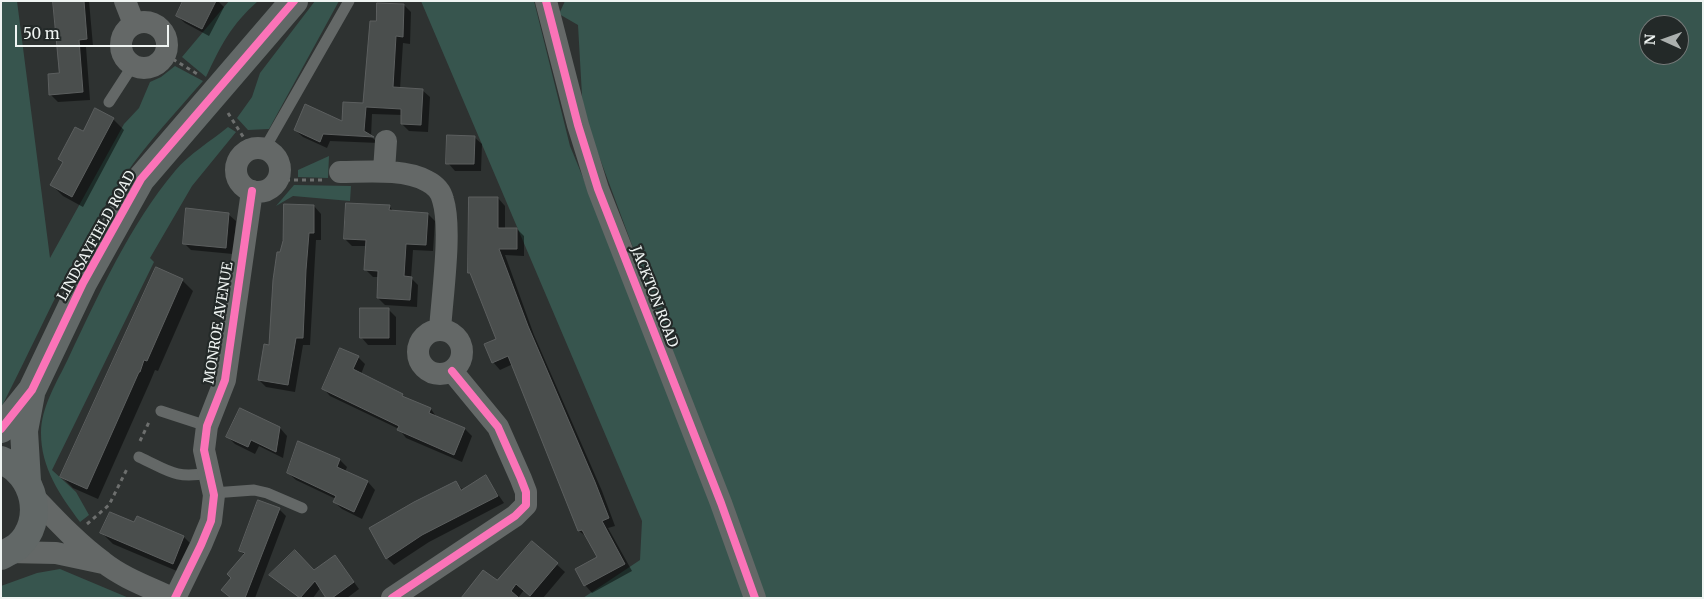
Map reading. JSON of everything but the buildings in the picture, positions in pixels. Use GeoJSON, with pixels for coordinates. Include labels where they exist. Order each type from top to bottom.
{"type":"FeatureCollection","features":[{"type":"Feature","properties":{"kind":"street"},"geometry":{"type":"LineString","coordinates":[[125,1],[134,24]]}},
{"type":"Feature","properties":{"kind":"street","name":"LINDSAYFIELD ROAD"},"geometry":{"type":"LineString","coordinates":[[1,429],[32,390],[83,283],[141,179],[294,1]]}},
{"type":"Feature","properties":{"kind":"street","name":"JACKTON ROAD"},"geometry":{"type":"LineString","coordinates":[[546,1],[578,124],[598,188],[721,502],[755,598]]}},
{"type":"Feature","properties":{"kind":"street"},"geometry":{"type":"LineString","coordinates":[[148,22],[161,28],[167,40],[168,48],[161,62],[147,68],[133,65],[125,59],[121,43],[127,29],[134,24],[148,22]]}},
{"type":"Feature","properties":{"kind":"street"},"geometry":{"type":"LineString","coordinates":[[384,171],[386,141]]}},
{"type":"Feature","properties":{"kind":"street"},"geometry":{"type":"LineString","coordinates":[[251,148],[265,148],[272,152],[280,165],[278,180],[267,190],[252,191],[240,183],[236,170],[237,163],[240,156],[251,148]]}},
{"type":"Feature","properties":{"kind":"street"},"geometry":{"type":"LineString","coordinates":[[340,172],[384,171],[426,180],[438,189],[444,200],[447,222],[440,330]]}},
{"type":"Feature","properties":{"kind":"street","name":"MONROE AVENUE"},"geometry":{"type":"LineString","coordinates":[[173,598],[201,545],[211,521],[211,483],[204,450],[207,426],[225,380],[252,191]]}},
{"type":"Feature","properties":{"kind":"street"},"geometry":{"type":"LineString","coordinates":[[440,330],[454,334],[462,346],[461,360],[452,371],[445,374],[430,372],[420,362],[418,347],[426,334],[440,330]]}},
{"type":"Feature","properties":{"kind":"street"},"geometry":{"type":"LineString","coordinates":[[392,598],[515,516],[526,505],[526,492],[498,427],[452,371]]}},
{"type":"Feature","properties":{"kind":"street","name":"LINDSAYFIELD ROAD"},"geometry":{"type":"LineString","coordinates":[[5,554],[18,545],[29,530],[34,512],[24,431],[32,390]]}},
{"type":"Feature","properties":{"kind":"street"},"geometry":{"type":"LineString","coordinates":[[1,460],[17,469],[30,489],[73,536],[104,563],[132,580],[173,598]]}},
{"type":"Feature","properties":{"kind":"street"},"geometry":{"type":"LineString","coordinates":[[5,554],[56,553],[104,563]]}},
{"type":"Feature","properties":{"kind":"lane"},"geometry":{"type":"LineString","coordinates":[[265,148],[349,1]]}},
{"type":"Feature","properties":{"kind":"lane"},"geometry":{"type":"LineString","coordinates":[[110,102],[133,65]]}},
{"type":"Feature","properties":{"kind":"lane"},"geometry":{"type":"LineString","coordinates":[[161,411],[207,426]]}},
{"type":"Feature","properties":{"kind":"lane"},"geometry":{"type":"LineString","coordinates":[[135,456],[178,475],[267,493],[302,508]]}},
{"type":"Feature","properties":{"kind":"path"},"geometry":{"type":"LineString","coordinates":[[278,180],[329,180],[340,172]]}},
{"type":"Feature","properties":{"kind":"path"},"geometry":{"type":"LineString","coordinates":[[73,536],[109,506],[135,456],[156,409],[161,411]]}},
{"type":"Feature","properties":{"kind":"green space"},"geometry":{"type":"Polygon","coordinates":[[[1,1],[17,1],[50,258],[124,124],[139,108],[150,82],[161,77],[175,66],[203,81],[162,127],[107,202],[60,289],[1,408],[1,1]]]}},
{"type":"Feature","properties":{"kind":"green space"},"geometry":{"type":"Polygon","coordinates":[[[229,1],[258,1],[234,27],[206,77],[182,57],[229,1]]]}},
{"type":"Feature","properties":{"kind":"green space"},"geometry":{"type":"Polygon","coordinates":[[[315,1],[339,1],[269,129],[248,130],[237,118],[252,97],[260,73],[315,1]]]}},
{"type":"Feature","properties":{"kind":"green space"},"geometry":{"type":"Polygon","coordinates":[[[421,1],[534,1],[570,146],[708,481],[747,598],[583,598],[640,560],[642,521],[421,1]]]}},
{"type":"Feature","properties":{"kind":"green space"},"geometry":{"type":"Polygon","coordinates":[[[565,1],[1703,1],[1703,598],[763,598],[583,113],[578,25],[559,14],[565,1]]]}},
{"type":"Feature","properties":{"kind":"green space"},"geometry":{"type":"Polygon","coordinates":[[[228,127],[236,132],[192,186],[150,258],[154,262],[52,470],[76,492],[89,515],[80,522],[65,502],[44,458],[41,433],[47,404],[103,286],[129,237],[144,214],[175,171],[193,153],[228,127]]]}},
{"type":"Feature","properties":{"kind":"green space"},"geometry":{"type":"Polygon","coordinates":[[[329,156],[328,178],[298,177],[298,170],[329,156]]]}},
{"type":"Feature","properties":{"kind":"green space"},"geometry":{"type":"Polygon","coordinates":[[[294,185],[351,186],[350,201],[293,196],[276,206],[294,185]]]}},
{"type":"Feature","properties":{"kind":"green space"},"geometry":{"type":"Polygon","coordinates":[[[60,569],[129,598],[1,598],[1,586],[37,573],[60,569]]]}},
{"type":"Feature","properties":{"kind":"cycle path"},"geometry":{"type":"LineString","coordinates":[[1,429],[32,390],[83,283],[141,179],[294,1]]}},
{"type":"Feature","properties":{"kind":"cycle path"},"geometry":{"type":"LineString","coordinates":[[546,1],[578,125],[598,189],[721,503],[755,598]]}},
{"type":"Feature","properties":{"kind":"cycle path"},"geometry":{"type":"LineString","coordinates":[[175,598],[211,521],[214,495],[204,450],[207,426],[225,380],[252,191]]}},
{"type":"Feature","properties":{"kind":"cycle path"},"geometry":{"type":"LineString","coordinates":[[392,598],[515,516],[526,505],[526,492],[498,427],[452,371]]}}]}
